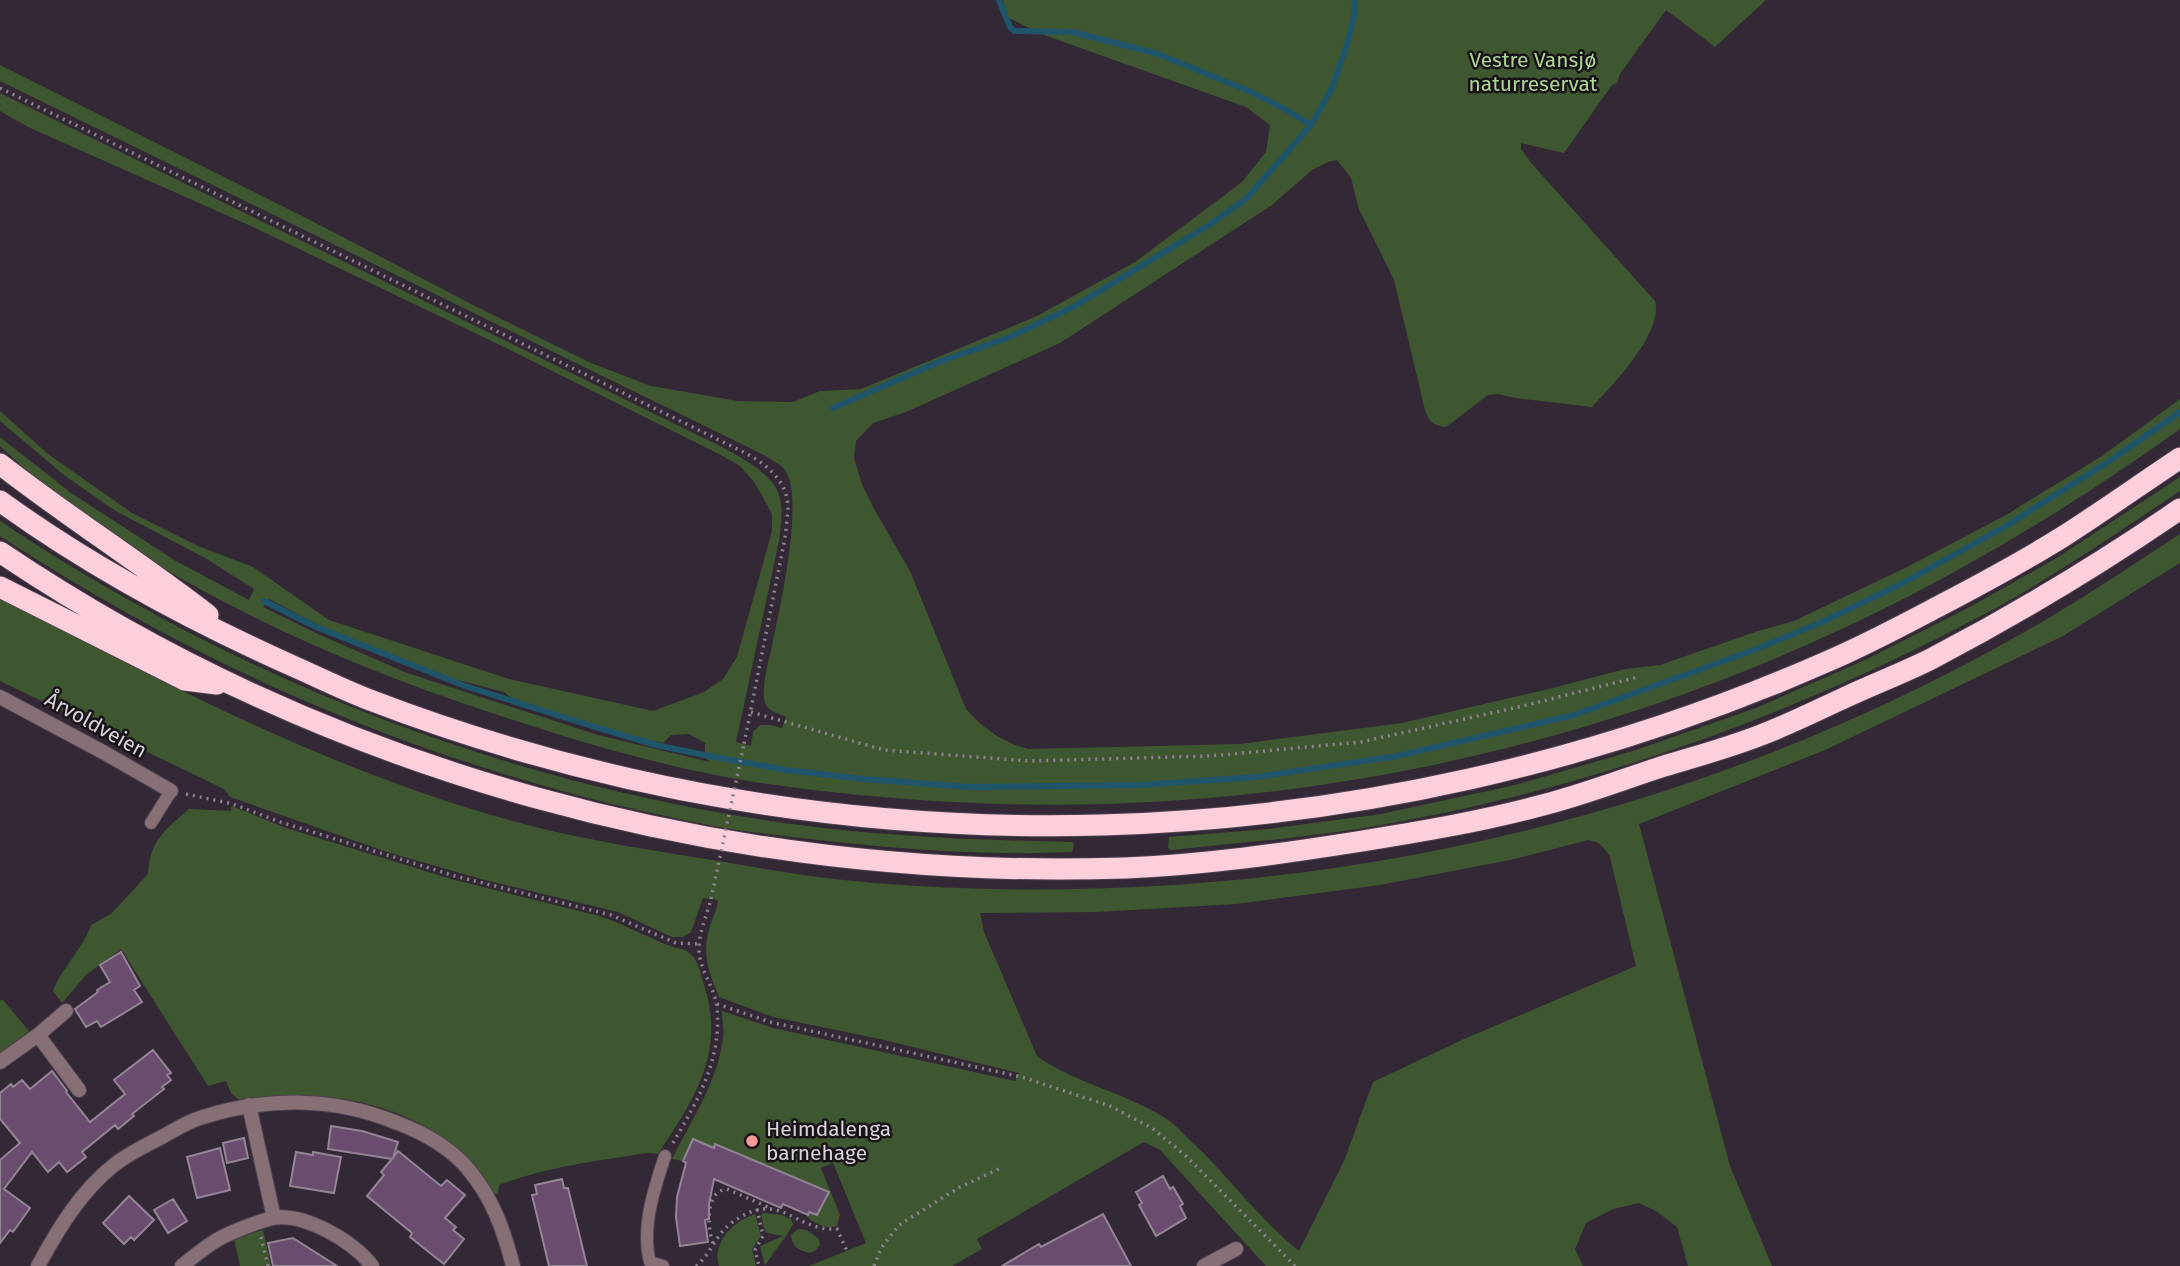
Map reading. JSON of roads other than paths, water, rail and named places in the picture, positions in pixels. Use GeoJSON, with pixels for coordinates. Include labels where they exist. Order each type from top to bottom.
{"type":"FeatureCollection","features":[{"type":"Feature","properties":{"kind":"highway"},"geometry":{"type":"LineString","coordinates":[[0,501],[34,526],[100,566],[191,618],[249,646],[367,699],[588,770],[792,810],[883,820],[1005,826],[1163,823],[1304,810],[1464,781],[1555,759],[1652,729],[1740,697],[1839,656],[1992,578],[2063,537],[2180,458]]}},
{"type":"Feature","properties":{"kind":"highway"},"geometry":{"type":"LineString","coordinates":[[0,464],[156,574],[249,646]]}},
{"type":"Feature","properties":{"kind":"highway"},"geometry":{"type":"LineString","coordinates":[[0,552],[48,584],[164,651],[235,686],[402,756],[555,803],[735,843],[878,861],[1028,868],[1128,867],[1271,855],[1405,834],[1546,805],[1762,735],[1937,655],[2015,613],[2113,555],[2180,509]]}},
{"type":"Feature","properties":{"kind":"highway"},"geometry":{"type":"LineString","coordinates":[[0,587],[185,680],[235,686]]}},
{"type":"Feature","properties":{"kind":"street","name":"Årvoldveien"},"geometry":{"type":"LineString","coordinates":[[0,697],[171,791]]}},
{"type":"Feature","properties":{"kind":"street"},"geometry":{"type":"LineString","coordinates":[[0,1062],[66,1011]]}},
{"type":"Feature","properties":{"kind":"street"},"geometry":{"type":"LineString","coordinates":[[38,1035],[79,1090]]}},
{"type":"Feature","properties":{"kind":"street"},"geometry":{"type":"LineString","coordinates":[[38,1266],[68,1215],[114,1166],[200,1117],[249,1105],[283,1102],[342,1107],[379,1115],[418,1131],[442,1146],[468,1169],[486,1193],[503,1231],[513,1266]]}},
{"type":"Feature","properties":{"kind":"street"},"geometry":{"type":"LineString","coordinates":[[249,1105],[274,1218]]}},
{"type":"Feature","properties":{"kind":"street"},"geometry":{"type":"LineString","coordinates":[[182,1266],[217,1239],[274,1218],[298,1220],[332,1233],[344,1239],[372,1266]]}},
{"type":"Feature","properties":{"kind":"street"},"geometry":{"type":"LineString","coordinates":[[1204,1266],[1236,1249]]}},
{"type":"Feature","properties":{"kind":"lane"},"geometry":{"type":"LineString","coordinates":[[150,823],[171,791]]}},
{"type":"Feature","properties":{"kind":"lane"},"geometry":{"type":"LineString","coordinates":[[663,1266],[647,1264],[647,1249],[653,1192],[665,1156]]}},
{"type":"Feature","properties":{"kind":"waterway"},"geometry":{"type":"LineString","coordinates":[[999,0],[1014,31],[1073,32],[1158,54],[1249,91],[1311,125]]}},
{"type":"Feature","properties":{"kind":"waterway"},"geometry":{"type":"LineString","coordinates":[[833,408],[939,362],[1010,337],[1075,306],[1209,225],[1246,199],[1311,125],[1332,88],[1347,44],[1355,0]]}},
{"type":"Feature","properties":{"kind":"waterway"},"geometry":{"type":"LineString","coordinates":[[264,601],[314,626],[465,686],[656,745],[786,770],[969,787],[1141,785],[1257,777],[1397,756],[1574,715],[1754,650],[1820,623],[1903,583],[2006,526],[2111,460],[2180,412]]}},
{"type":"Feature","properties":{"kind":"place","name":"Heimdalenga barnehage"},"geometry":{"type":"Point","coordinates":[752,1141]}},
{"type":"Feature","properties":{"kind":"park label","name":"Vestre Vansjø naturreservat"},"geometry":{"type":"Point","coordinates":[1533,72]}}]}
